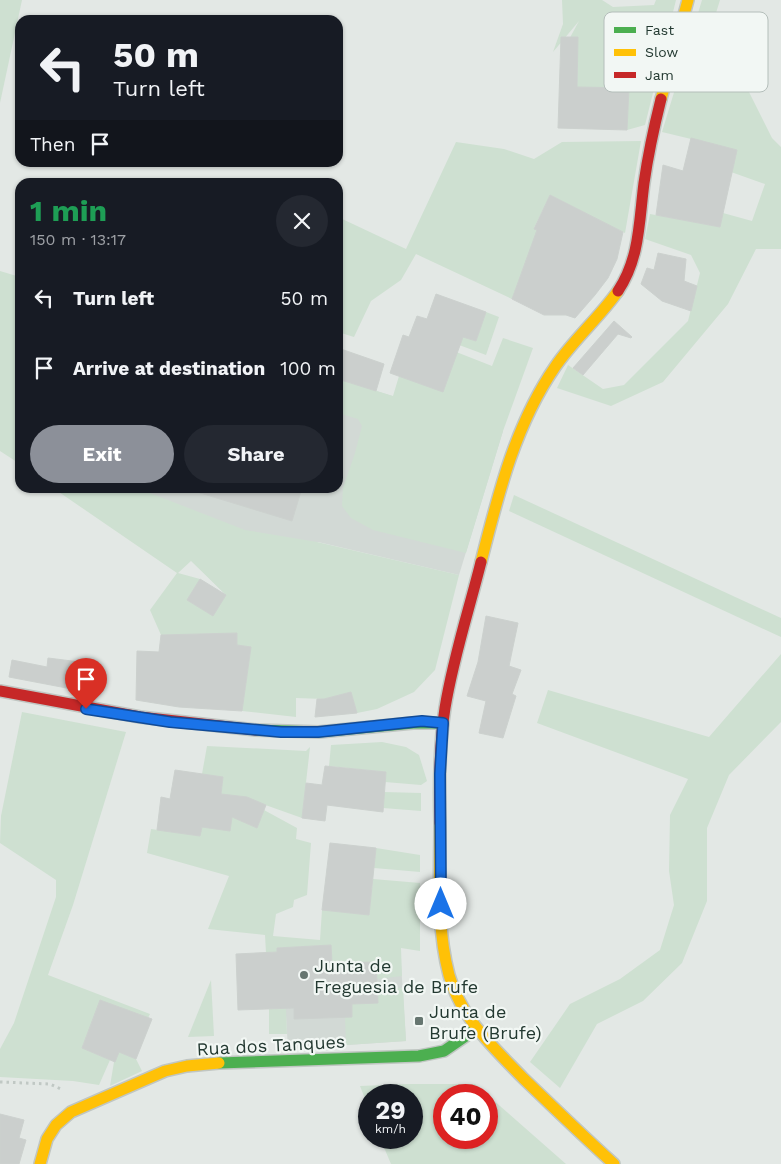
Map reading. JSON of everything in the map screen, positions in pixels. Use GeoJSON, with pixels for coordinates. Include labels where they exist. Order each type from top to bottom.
{"type":"FeatureCollection","features":[{"type":"Feature","properties":{"kind":"street"},"geometry":{"type":"LineString","coordinates":[[614,1164],[521,1076],[476,1028],[470,1021],[450,982],[445,959],[441,904],[440,772],[443,723],[455,660],[493,513],[512,452],[527,417],[548,377],[573,343],[606,308],[624,282],[632,265],[637,248],[640,204],[652,140],[664,92]]}},
{"type":"Feature","properties":{"kind":"street"},"geometry":{"type":"LineString","coordinates":[[0,691],[104,712],[170,722],[281,732],[318,732],[422,721],[443,723]]}},
{"type":"Feature","properties":{"kind":"street","name":"Rua dos Tanques"},"geometry":{"type":"LineString","coordinates":[[40,1164],[47,1139],[56,1125],[71,1112],[146,1078],[187,1066],[216,1063],[419,1056],[444,1051],[476,1028]]}},
{"type":"Feature","properties":{"kind":"path"},"geometry":{"type":"LineString","coordinates":[[0,1082],[50,1084],[92,1102]]}},
{"type":"Feature","properties":{"kind":"shaded area"},"geometry":{"type":"Polygon","coordinates":[[[343,381],[503,431],[459,575],[318,542],[226,595],[191,560],[93,493],[343,493],[343,381]]]}},
{"type":"Feature","properties":{"kind":"shaded area"},"geometry":{"type":"Polygon","coordinates":[[[331,942],[400,948],[406,1041],[288,1049],[283,966],[332,963],[331,942]]]}},
{"type":"Feature","properties":{"kind":"green space"},"geometry":{"type":"Polygon","coordinates":[[[0,0],[22,0],[19,15],[15,15],[15,33],[0,103],[0,0]]]}},
{"type":"Feature","properties":{"kind":"green space"},"geometry":{"type":"Polygon","coordinates":[[[562,0],[602,0],[613,7],[654,5],[656,0],[676,0],[673,12],[604,12],[604,88],[577,87],[578,57],[560,56],[579,21],[553,52],[563,24],[562,0]]]}},
{"type":"Feature","properties":{"kind":"green space"},"geometry":{"type":"Polygon","coordinates":[[[702,0],[720,0],[716,12],[698,12],[702,0]]]}},
{"type":"Feature","properties":{"kind":"green space"},"geometry":{"type":"Polygon","coordinates":[[[629,92],[653,92],[645,125],[627,130],[629,92]]]}},
{"type":"Feature","properties":{"kind":"green space"},"geometry":{"type":"Polygon","coordinates":[[[674,92],[749,92],[772,138],[781,147],[781,249],[756,249],[728,304],[663,382],[611,406],[557,388],[568,365],[603,389],[624,385],[688,321],[700,273],[691,255],[645,239],[650,214],[720,227],[723,213],[752,221],[765,184],[731,172],[737,150],[662,132],[674,92]]]}},
{"type":"Feature","properties":{"kind":"green space"},"geometry":{"type":"Polygon","coordinates":[[[641,141],[625,233],[550,195],[534,228],[544,233],[526,261],[512,299],[416,254],[401,280],[371,301],[354,337],[343,334],[343,219],[406,249],[456,142],[504,149],[534,159],[562,142],[641,141]]]}},
{"type":"Feature","properties":{"kind":"green space"},"geometry":{"type":"Polygon","coordinates":[[[0,271],[15,276],[15,461],[0,451],[0,271]]]}},
{"type":"Feature","properties":{"kind":"green space"},"geometry":{"type":"Polygon","coordinates":[[[486,312],[499,317],[486,355],[443,339],[446,331],[476,341],[486,312]]]}},
{"type":"Feature","properties":{"kind":"green space"},"geometry":{"type":"Polygon","coordinates":[[[503,338],[533,348],[503,431],[466,553],[373,530],[351,518],[342,506],[343,488],[362,426],[358,419],[343,414],[343,381],[393,396],[399,376],[443,391],[454,361],[441,346],[492,366],[503,338]]]}},
{"type":"Feature","properties":{"kind":"green space"},"geometry":{"type":"Polygon","coordinates":[[[60,493],[150,493],[245,530],[317,542],[459,575],[435,670],[414,692],[377,709],[357,713],[351,692],[324,699],[296,698],[296,717],[242,711],[251,647],[237,645],[236,633],[161,635],[150,610],[177,573],[60,493]],[[191,561],[178,573],[200,579],[187,600],[213,616],[226,595],[191,561]]]}},
{"type":"Feature","properties":{"kind":"green space"},"geometry":{"type":"Polygon","coordinates":[[[514,495],[781,618],[781,637],[509,511],[514,495]]]}},
{"type":"Feature","properties":{"kind":"green space"},"geometry":{"type":"Polygon","coordinates":[[[781,654],[781,722],[729,775],[707,828],[707,901],[682,963],[643,1001],[597,1024],[560,1088],[530,1062],[570,1004],[620,979],[660,950],[674,905],[669,871],[670,815],[688,779],[537,723],[548,690],[709,737],[781,654]]]}},
{"type":"Feature","properties":{"kind":"green space"},"geometry":{"type":"Polygon","coordinates":[[[22,712],[126,732],[73,905],[48,975],[150,1014],[148,1018],[100,1001],[82,1048],[110,1060],[99,1085],[73,1081],[0,1077],[0,1049],[14,1023],[56,897],[56,880],[0,843],[1,816],[22,712]]]}},
{"type":"Feature","properties":{"kind":"green space"},"geometry":{"type":"Polygon","coordinates":[[[382,742],[406,747],[419,755],[427,781],[421,785],[385,782],[386,772],[329,766],[331,745],[382,742]]]}},
{"type":"Feature","properties":{"kind":"green space"},"geometry":{"type":"Polygon","coordinates":[[[207,746],[306,751],[310,747],[302,818],[257,802],[248,824],[257,828],[264,810],[297,828],[296,839],[311,843],[307,895],[294,900],[293,907],[276,914],[273,936],[320,940],[322,910],[369,915],[373,879],[420,883],[420,951],[401,948],[402,976],[377,979],[376,962],[332,963],[331,945],[277,948],[277,952],[266,953],[265,935],[208,929],[229,876],[147,853],[151,829],[200,836],[202,827],[235,796],[221,794],[223,777],[202,774],[207,746]]]}},
{"type":"Feature","properties":{"kind":"green space"},"geometry":{"type":"Polygon","coordinates":[[[384,792],[421,793],[421,811],[383,808],[384,792]]]}},
{"type":"Feature","properties":{"kind":"green space"},"geometry":{"type":"Polygon","coordinates":[[[376,848],[420,855],[420,872],[374,868],[376,848]]]}},
{"type":"Feature","properties":{"kind":"green space"},"geometry":{"type":"Polygon","coordinates":[[[211,980],[214,1036],[188,1037],[211,980]]]}},
{"type":"Feature","properties":{"kind":"green space"},"geometry":{"type":"Polygon","coordinates":[[[378,988],[403,988],[406,1041],[346,1045],[345,1017],[352,1017],[352,1004],[378,1003],[378,988]]]}},
{"type":"Feature","properties":{"kind":"green space"},"geometry":{"type":"Polygon","coordinates":[[[286,1008],[287,1034],[269,1034],[269,1009],[286,1008]]]}},
{"type":"Feature","properties":{"kind":"green space"},"geometry":{"type":"Polygon","coordinates":[[[119,1052],[136,1059],[142,1071],[110,1086],[114,1062],[119,1052]]]}},
{"type":"Feature","properties":{"kind":"green space"},"geometry":{"type":"Polygon","coordinates":[[[423,1084],[433,1084],[433,1149],[498,1149],[498,1104],[566,1164],[391,1164],[385,1149],[423,1149],[423,1084]]]}},
{"type":"Feature","properties":{"kind":"building"},"geometry":{"type":"Polygon","coordinates":[[[561,37],[578,37],[577,87],[604,88],[604,92],[629,92],[627,130],[558,128],[561,37]]]}},
{"type":"Feature","properties":{"kind":"building"},"geometry":{"type":"Polygon","coordinates":[[[691,138],[737,150],[720,227],[656,215],[663,165],[683,171],[691,138]]]}},
{"type":"Feature","properties":{"kind":"building"},"geometry":{"type":"Polygon","coordinates":[[[550,195],[623,232],[617,259],[608,278],[575,318],[566,315],[544,315],[512,299],[537,230],[534,229],[550,195]]]}},
{"type":"Feature","properties":{"kind":"building"},"geometry":{"type":"Polygon","coordinates":[[[658,253],[686,259],[684,281],[697,286],[691,311],[662,301],[641,284],[647,268],[654,270],[658,253]]]}},
{"type":"Feature","properties":{"kind":"building"},"geometry":{"type":"Polygon","coordinates":[[[436,294],[486,312],[476,341],[463,337],[443,392],[390,373],[403,335],[409,337],[417,316],[427,319],[436,294]]]}},
{"type":"Feature","properties":{"kind":"building"},"geometry":{"type":"Polygon","coordinates":[[[614,321],[632,337],[618,334],[583,375],[573,368],[614,321]]]}},
{"type":"Feature","properties":{"kind":"building"},"geometry":{"type":"Polygon","coordinates":[[[343,350],[384,364],[376,391],[343,381],[343,350]]]}},
{"type":"Feature","properties":{"kind":"building"},"geometry":{"type":"Polygon","coordinates":[[[200,493],[300,493],[292,521],[200,493]]]}},
{"type":"Feature","properties":{"kind":"building"},"geometry":{"type":"Polygon","coordinates":[[[200,579],[226,595],[213,616],[187,600],[200,579]]]}},
{"type":"Feature","properties":{"kind":"building"},"geometry":{"type":"Polygon","coordinates":[[[486,616],[518,623],[509,666],[521,670],[512,694],[516,696],[503,738],[479,733],[486,701],[467,696],[478,662],[486,616]]]}},
{"type":"Feature","properties":{"kind":"building"},"geometry":{"type":"Polygon","coordinates":[[[237,633],[237,645],[251,647],[242,711],[179,707],[136,700],[137,651],[159,652],[161,635],[237,633]]]}},
{"type":"Feature","properties":{"kind":"building"},"geometry":{"type":"Polygon","coordinates":[[[48,658],[80,662],[77,690],[9,677],[12,660],[47,667],[48,658]]]}},
{"type":"Feature","properties":{"kind":"building"},"geometry":{"type":"Polygon","coordinates":[[[351,692],[357,713],[315,717],[317,699],[351,692]]]}},
{"type":"Feature","properties":{"kind":"building"},"geometry":{"type":"Polygon","coordinates":[[[325,766],[386,772],[383,812],[327,805],[325,821],[302,818],[306,783],[322,785],[325,766]]]}},
{"type":"Feature","properties":{"kind":"building"},"geometry":{"type":"Polygon","coordinates":[[[175,770],[223,777],[221,794],[247,797],[266,805],[257,828],[232,817],[230,831],[202,827],[200,836],[157,830],[161,797],[170,799],[175,770]]]}},
{"type":"Feature","properties":{"kind":"building"},"geometry":{"type":"Polygon","coordinates":[[[330,843],[376,848],[369,915],[322,910],[330,843]]]}},
{"type":"Feature","properties":{"kind":"building"},"geometry":{"type":"Polygon","coordinates":[[[331,945],[332,963],[376,962],[378,1003],[352,1004],[352,1017],[294,1019],[294,1008],[238,1010],[236,954],[277,952],[277,948],[331,945]]]}},
{"type":"Feature","properties":{"kind":"building"},"geometry":{"type":"Polygon","coordinates":[[[100,1000],[152,1019],[136,1059],[119,1052],[115,1062],[82,1048],[100,1000]]]}},
{"type":"Feature","properties":{"kind":"building"},"geometry":{"type":"Polygon","coordinates":[[[0,1114],[24,1120],[19,1138],[26,1140],[19,1164],[0,1164],[0,1114]]]}},
{"type":"Feature","properties":{"kind":"traffic: fast"},"geometry":{"type":"LineString","coordinates":[[256,730],[319,732],[413,723],[443,723]]}},
{"type":"Feature","properties":{"kind":"traffic: fast"},"geometry":{"type":"LineString","coordinates":[[219,1063],[419,1056],[444,1051],[476,1029]]}},
{"type":"Feature","properties":{"kind":"traffic: slow"},"geometry":{"type":"LineString","coordinates":[[685,12],[688,0]]}},
{"type":"Feature","properties":{"kind":"traffic: slow"},"geometry":{"type":"LineString","coordinates":[[661,99],[663,92]]}},
{"type":"Feature","properties":{"kind":"traffic: slow"},"geometry":{"type":"LineString","coordinates":[[481,562],[509,461],[518,437],[541,389],[562,357],[618,291]]}},
{"type":"Feature","properties":{"kind":"traffic: slow"},"geometry":{"type":"LineString","coordinates":[[440,823],[440,919],[442,938],[449,975],[461,1005],[479,1031],[500,1055],[614,1164]]}},
{"type":"Feature","properties":{"kind":"traffic: slow"},"geometry":{"type":"LineString","coordinates":[[40,1164],[47,1139],[56,1125],[71,1112],[165,1071],[187,1066],[219,1063]]}},
{"type":"Feature","properties":{"kind":"traffic: jam"},"geometry":{"type":"LineString","coordinates":[[618,291],[631,266],[635,252],[647,162],[661,99]]}},
{"type":"Feature","properties":{"kind":"traffic: jam"},"geometry":{"type":"LineString","coordinates":[[440,823],[440,766],[445,708],[457,652],[481,562]]}},
{"type":"Feature","properties":{"kind":"traffic: jam"},"geometry":{"type":"LineString","coordinates":[[0,691],[140,717],[256,730]]}},
{"type":"Feature","properties":{"kind":"place","name":"Junta de Freguesia de Brufe"},"geometry":{"type":"Point","coordinates":[304,975]}},
{"type":"Feature","properties":{"kind":"place","name":"Junta de Brufe (Brufe)"},"geometry":{"type":"Point","coordinates":[419,1021]}},
{"type":"Feature","properties":{"kind":"route"},"geometry":{"type":"LineString","coordinates":[[86,709],[170,722],[281,732],[318,732],[422,721],[443,723],[440,774],[441,904]]}}]}
